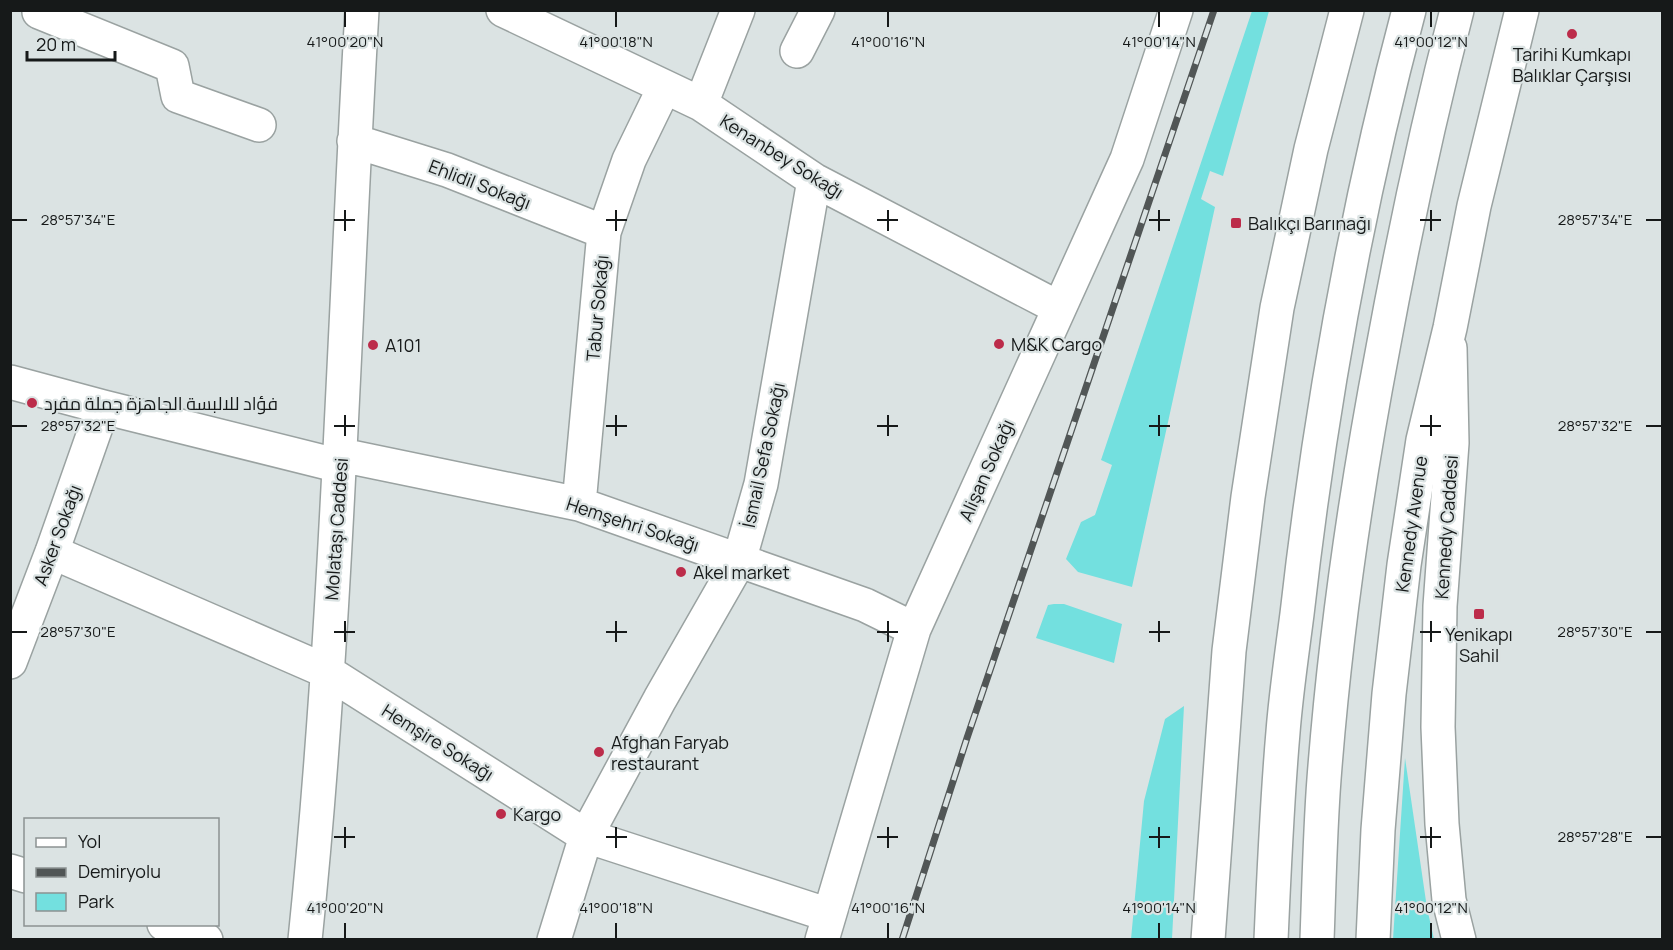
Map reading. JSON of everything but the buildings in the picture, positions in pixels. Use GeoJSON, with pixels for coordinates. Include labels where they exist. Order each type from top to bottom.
{"type":"FeatureCollection","features":[{"type":"Feature","properties":{"kind":"main road"},"geometry":{"type":"LineString","coordinates":[[40,10],[39,12],[172,66],[178,96],[260,125]]}},
{"type":"Feature","properties":{"kind":"main road","name":"Molataşı Caddesi"},"geometry":{"type":"LineString","coordinates":[[305,939],[318,813],[340,460],[362,10]]}},
{"type":"Feature","properties":{"kind":"main road"},"geometry":{"type":"LineString","coordinates":[[701,104],[738,10]]}},
{"type":"Feature","properties":{"kind":"main road"},"geometry":{"type":"LineString","coordinates":[[797,51],[818,10]]}},
{"type":"Feature","properties":{"kind":"main road","name":"Alişan Sokağı"},"geometry":{"type":"LineString","coordinates":[[826,927],[914,629],[1127,159],[1176,10]]}},
{"type":"Feature","properties":{"kind":"main road"},"geometry":{"type":"LineString","coordinates":[[1208,939],[1226,684],[1248,496],[1276,308],[1311,149],[1347,10]]}},
{"type":"Feature","properties":{"kind":"main road"},"geometry":{"type":"LineString","coordinates":[[1271,939],[1283,732],[1313,481],[1334,348],[1357,234],[1392,74],[1409,10]]}},
{"type":"Feature","properties":{"kind":"main road"},"geometry":{"type":"LineString","coordinates":[[1317,939],[1324,779],[1343,594],[1365,447],[1400,255],[1433,103],[1457,10]]}},
{"type":"Feature","properties":{"kind":"main road","name":"Kennedy Avenue"},"geometry":{"type":"LineString","coordinates":[[1373,939],[1381,796],[1404,565],[1423,440],[1450,328],[1474,206],[1522,10]]}},
{"type":"Feature","properties":{"kind":"main road","name":"Kenanbey Sokağı"},"geometry":{"type":"LineString","coordinates":[[510,12],[701,104],[814,180],[1059,308]]}},
{"type":"Feature","properties":{"kind":"main road","name":"Tabur Sokağı"},"geometry":{"type":"LineString","coordinates":[[579,504],[604,232],[629,160],[664,88]]}},
{"type":"Feature","properties":{"kind":"main road","name":"Ehlidil Sokağı"},"geometry":{"type":"LineString","coordinates":[[354,141],[447,170],[604,232]]}},
{"type":"Feature","properties":{"kind":"main road","name":"İsmail Sefa Sokağı"},"geometry":{"type":"LineString","coordinates":[[554,939],[586,836],[739,561],[761,484],[814,180]]}},
{"type":"Feature","properties":{"kind":"main road","name":"Kennedy Caddesi"},"geometry":{"type":"LineString","coordinates":[[1450,328],[1452,443],[1440,606],[1438,727],[1449,900],[1459,939]]}},
{"type":"Feature","properties":{"kind":"main road","name":"Hemşehri Sokağı"},"geometry":{"type":"LineString","coordinates":[[10,382],[103,407],[340,460],[579,504],[864,605],[914,629]]}},
{"type":"Feature","properties":{"kind":"main road","name":"Asker Sokağı"},"geometry":{"type":"LineString","coordinates":[[10,662],[103,407]]}},
{"type":"Feature","properties":{"kind":"main road","name":"Hemşire Sokağı"},"geometry":{"type":"LineString","coordinates":[[52,552],[326,670],[586,836],[826,927]]}},
{"type":"Feature","properties":{"kind":"main road"},"geometry":{"type":"LineString","coordinates":[[170,926],[206,939]]}},
{"type":"Feature","properties":{"kind":"green space"},"geometry":{"type":"Polygon","coordinates":[[[1252,11],[1269,11],[1223,176],[1210,171],[1201,199],[1215,207],[1132,587],[1078,572],[1066,559],[1081,522],[1095,515],[1112,465],[1101,460],[1252,11]]]}},
{"type":"Feature","properties":{"kind":"green space"},"geometry":{"type":"Polygon","coordinates":[[[1064,604],[1122,624],[1114,663],[1036,638],[1048,605],[1064,604]]]}},
{"type":"Feature","properties":{"kind":"green space"},"geometry":{"type":"Polygon","coordinates":[[[1184,706],[1172,939],[1131,939],[1144,801],[1165,719],[1184,706]]]}},
{"type":"Feature","properties":{"kind":"green space"},"geometry":{"type":"Polygon","coordinates":[[[1405,758],[1427,908],[1434,939],[1393,939],[1405,758]]]}},
{"type":"Feature","properties":{"kind":"railway"},"geometry":{"type":"LineString","coordinates":[[902,940],[967,738],[1214,10]]}},
{"type":"Feature","properties":{"kind":"place","name":"Tarihi Kumkapı Balıklar Çarşısı"},"geometry":{"type":"Point","coordinates":[1572,34]}},
{"type":"Feature","properties":{"kind":"place","name":"Balıkçı Barınağı"},"geometry":{"type":"Point","coordinates":[1236,223]}},
{"type":"Feature","properties":{"kind":"place","name":"M&K Cargo"},"geometry":{"type":"Point","coordinates":[999,344]}},
{"type":"Feature","properties":{"kind":"place","name":"A101"},"geometry":{"type":"Point","coordinates":[373,345]}},
{"type":"Feature","properties":{"kind":"place","name":"فؤاد للالبسة الجاهزة جملة مفرد"},"geometry":{"type":"Point","coordinates":[32,403]}},
{"type":"Feature","properties":{"kind":"place","name":"Akel market"},"geometry":{"type":"Point","coordinates":[681,572]}},
{"type":"Feature","properties":{"kind":"place","name":"Yenikapı Sahil"},"geometry":{"type":"Point","coordinates":[1479,614]}},
{"type":"Feature","properties":{"kind":"place","name":"Afghan Faryab restaurant"},"geometry":{"type":"Point","coordinates":[599,752]}},
{"type":"Feature","properties":{"kind":"place","name":"Kargo"},"geometry":{"type":"Point","coordinates":[501,814]}}]}
